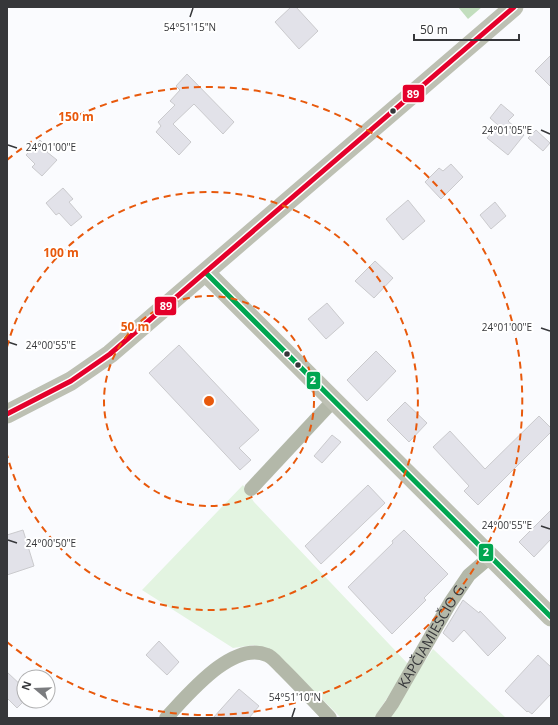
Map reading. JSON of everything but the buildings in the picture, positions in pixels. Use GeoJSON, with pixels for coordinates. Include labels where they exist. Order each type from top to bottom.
{"type":"FeatureCollection","features":[{"type":"Feature","properties":{"kind":"main road"},"geometry":{"type":"LineString","coordinates":[[7,414],[71,381],[110,354],[514,7]]}},
{"type":"Feature","properties":{"kind":"main road"},"geometry":{"type":"LineString","coordinates":[[206,273],[551,617]]}},
{"type":"Feature","properties":{"kind":"street"},"geometry":{"type":"LineString","coordinates":[[251,489],[333,401]]}},
{"type":"Feature","properties":{"kind":"street","name":"KAPČIAMIESČIO G."},"geometry":{"type":"LineString","coordinates":[[382,718],[392,704],[450,603],[469,575],[490,557]]}},
{"type":"Feature","properties":{"kind":"street"},"geometry":{"type":"LineString","coordinates":[[166,718],[206,676],[234,658],[254,652],[268,655],[330,718]]}},
{"type":"Feature","properties":{"kind":"green space"},"geometry":{"type":"Polygon","coordinates":[[[458,7],[482,7],[468,19],[458,7]]]}},
{"type":"Feature","properties":{"kind":"green space"},"geometry":{"type":"Polygon","coordinates":[[[243,485],[254,502],[409,665],[374,718],[341,718],[277,654],[254,645],[233,648],[142,590],[243,485]]]}},
{"type":"Feature","properties":{"kind":"green space"},"geometry":{"type":"Polygon","coordinates":[[[433,649],[506,718],[387,718],[433,649]]]}},
{"type":"Feature","properties":{"kind":"transit line","name":"89"},"geometry":{"type":"LineString","coordinates":[[7,414],[71,381],[110,354],[514,7]]}},
{"type":"Feature","properties":{"kind":"transit line","name":"2"},"geometry":{"type":"LineString","coordinates":[[206,273],[551,617]]}}]}
